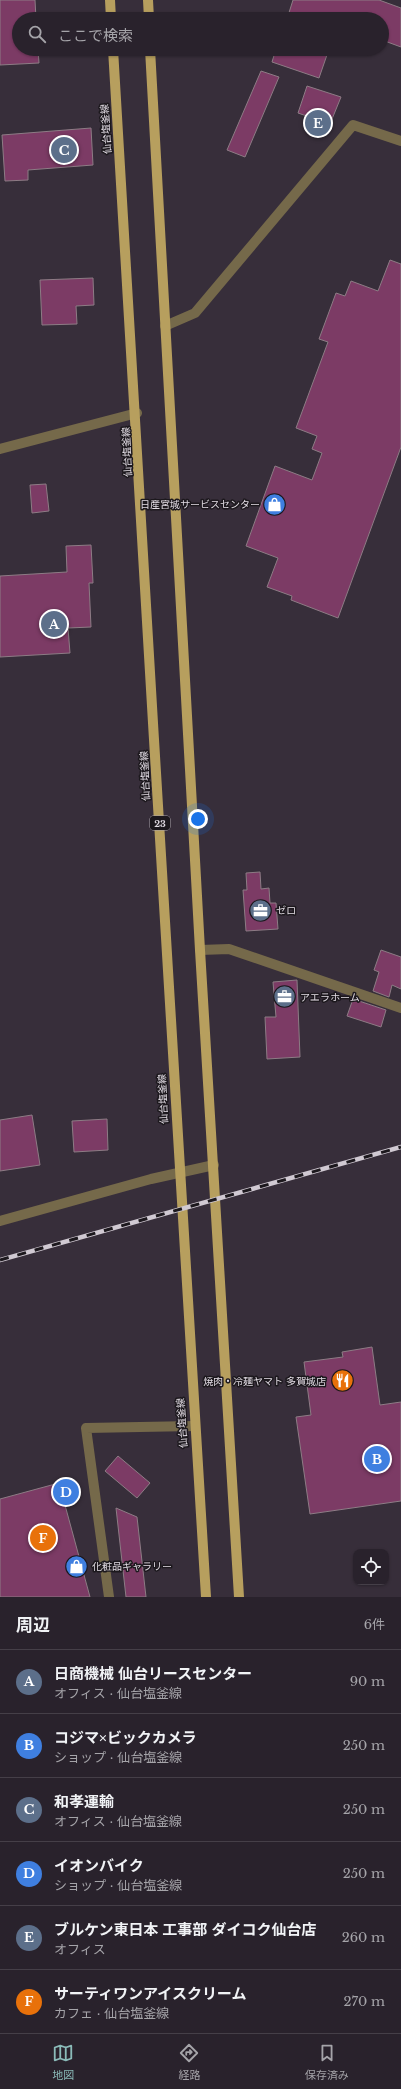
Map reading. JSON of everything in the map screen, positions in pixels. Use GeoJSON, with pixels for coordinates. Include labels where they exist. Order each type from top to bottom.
{"type":"FeatureCollection","features":[{"type":"Feature","properties":{"kind":"main road"},"geometry":{"type":"LineString","coordinates":[[110,0],[111,12]]}},
{"type":"Feature","properties":{"kind":"main road"},"geometry":{"type":"LineString","coordinates":[[148,0],[149,12]]}},
{"type":"Feature","properties":{"kind":"main road","name":"仙台塩釜線"},"geometry":{"type":"LineString","coordinates":[[113,56],[137,413],[179,1172],[206,1597]]}},
{"type":"Feature","properties":{"kind":"main road"},"geometry":{"type":"LineString","coordinates":[[150,56],[200,950],[239,1597]]}},
{"type":"Feature","properties":{"kind":"street"},"geometry":{"type":"LineString","coordinates":[[165,326],[195,313],[353,125],[401,141]]}},
{"type":"Feature","properties":{"kind":"street"},"geometry":{"type":"LineString","coordinates":[[0,449],[137,413]]}},
{"type":"Feature","properties":{"kind":"street"},"geometry":{"type":"LineString","coordinates":[[200,950],[229,949],[401,1008]]}},
{"type":"Feature","properties":{"kind":"street"},"geometry":{"type":"LineString","coordinates":[[0,1221],[179,1172],[214,1165]]}},
{"type":"Feature","properties":{"kind":"street"},"geometry":{"type":"LineString","coordinates":[[109,1597],[86,1428],[194,1426]]}},
{"type":"Feature","properties":{"kind":"building"},"geometry":{"type":"Polygon","coordinates":[[[0,0],[35,0],[36,12],[12,12],[12,56],[38,56],[39,63],[0,65],[0,0]]]}},
{"type":"Feature","properties":{"kind":"building"},"geometry":{"type":"Polygon","coordinates":[[[293,0],[379,0],[401,8],[401,47],[389,43],[389,12],[289,12],[293,0]]]}},
{"type":"Feature","properties":{"kind":"building"},"geometry":{"type":"Polygon","coordinates":[[[274,56],[327,56],[319,78],[272,62],[274,56]]]}},
{"type":"Feature","properties":{"kind":"building"},"geometry":{"type":"Polygon","coordinates":[[[261,71],[279,77],[245,157],[227,150],[261,71]]]}},
{"type":"Feature","properties":{"kind":"building"},"geometry":{"type":"Polygon","coordinates":[[[307,86],[341,97],[330,124],[298,113],[307,86]]]}},
{"type":"Feature","properties":{"kind":"building"},"geometry":{"type":"Polygon","coordinates":[[[91,128],[93,165],[28,170],[28,180],[5,181],[2,135],[91,128]]]}},
{"type":"Feature","properties":{"kind":"building"},"geometry":{"type":"Polygon","coordinates":[[[390,260],[401,264],[401,447],[338,618],[291,600],[292,596],[267,587],[278,558],[246,546],[275,466],[312,480],[322,453],[312,449],[317,436],[296,428],[328,342],[319,339],[336,293],[345,296],[351,281],[378,291],[390,260]]]}},
{"type":"Feature","properties":{"kind":"building"},"geometry":{"type":"Polygon","coordinates":[[[93,278],[94,305],[76,306],[77,324],[42,325],[40,280],[93,278]]]}},
{"type":"Feature","properties":{"kind":"building"},"geometry":{"type":"Polygon","coordinates":[[[46,484],[49,511],[32,513],[30,485],[46,484]]]}},
{"type":"Feature","properties":{"kind":"building"},"geometry":{"type":"Polygon","coordinates":[[[91,545],[93,583],[89,583],[91,627],[68,628],[70,653],[0,657],[0,576],[67,572],[66,546],[91,545]]]}},
{"type":"Feature","properties":{"kind":"building"},"geometry":{"type":"Polygon","coordinates":[[[260,872],[261,889],[269,888],[270,903],[276,903],[278,929],[246,931],[243,890],[247,890],[246,873],[260,872]]]}},
{"type":"Feature","properties":{"kind":"building"},"geometry":{"type":"Polygon","coordinates":[[[381,950],[401,957],[401,989],[392,985],[389,997],[373,991],[379,972],[374,970],[381,950]]]}},
{"type":"Feature","properties":{"kind":"building"},"geometry":{"type":"Polygon","coordinates":[[[297,980],[300,1057],[267,1059],[265,1017],[276,1017],[273,982],[297,980]]]}},
{"type":"Feature","properties":{"kind":"building"},"geometry":{"type":"Polygon","coordinates":[[[353,999],[386,1010],[381,1027],[347,1016],[353,999]]]}},
{"type":"Feature","properties":{"kind":"building"},"geometry":{"type":"Polygon","coordinates":[[[32,1115],[40,1165],[0,1171],[0,1120],[32,1115]]]}},
{"type":"Feature","properties":{"kind":"building"},"geometry":{"type":"Polygon","coordinates":[[[107,1119],[108,1150],[74,1152],[72,1121],[107,1119]]]}},
{"type":"Feature","properties":{"kind":"building"},"geometry":{"type":"Polygon","coordinates":[[[372,1347],[380,1405],[401,1402],[401,1501],[310,1514],[296,1417],[311,1415],[304,1362],[343,1357],[342,1352],[372,1347]]]}},
{"type":"Feature","properties":{"kind":"building"},"geometry":{"type":"Polygon","coordinates":[[[118,1456],[150,1483],[137,1498],[105,1471],[118,1456]]]}},
{"type":"Feature","properties":{"kind":"building"},"geometry":{"type":"Polygon","coordinates":[[[59,1483],[90,1597],[0,1597],[0,1499],[59,1483]]]}},
{"type":"Feature","properties":{"kind":"building"},"geometry":{"type":"Polygon","coordinates":[[[116,1508],[137,1517],[146,1597],[126,1597],[116,1508]]]}},
{"type":"Feature","properties":{"kind":"railway"},"geometry":{"type":"LineString","coordinates":[[0,1260],[401,1147]]}},
{"type":"Feature","properties":{"kind":"place","name":"ブルケン東日本 工事部 ダイコク仙台店"},"geometry":{"type":"Point","coordinates":[318,123]}},
{"type":"Feature","properties":{"kind":"place","name":"和孝運輸"},"geometry":{"type":"Point","coordinates":[64,150]}},
{"type":"Feature","properties":{"kind":"place","name":"日産宮城サービスセンター"},"geometry":{"type":"Point","coordinates":[275,504]}},
{"type":"Feature","properties":{"kind":"place","name":"日商機械 仙台リースセンター"},"geometry":{"type":"Point","coordinates":[54,624]}},
{"type":"Feature","properties":{"kind":"place","name":"ゼロ"},"geometry":{"type":"Point","coordinates":[260,910]}},
{"type":"Feature","properties":{"kind":"place","name":"アエラホーム"},"geometry":{"type":"Point","coordinates":[285,997]}},
{"type":"Feature","properties":{"kind":"place","name":"焼肉・冷麺ヤマト 多賀城店"},"geometry":{"type":"Point","coordinates":[342,1381]}},
{"type":"Feature","properties":{"kind":"place","name":"コジマ×ビックカメラ"},"geometry":{"type":"Point","coordinates":[377,1459]}},
{"type":"Feature","properties":{"kind":"place","name":"イオンバイク"},"geometry":{"type":"Point","coordinates":[66,1492]}},
{"type":"Feature","properties":{"kind":"place","name":"サーティワンアイスクリーム"},"geometry":{"type":"Point","coordinates":[43,1538]}},
{"type":"Feature","properties":{"kind":"place","name":"化粧品ギャラリー"},"geometry":{"type":"Point","coordinates":[77,1566]}}]}
